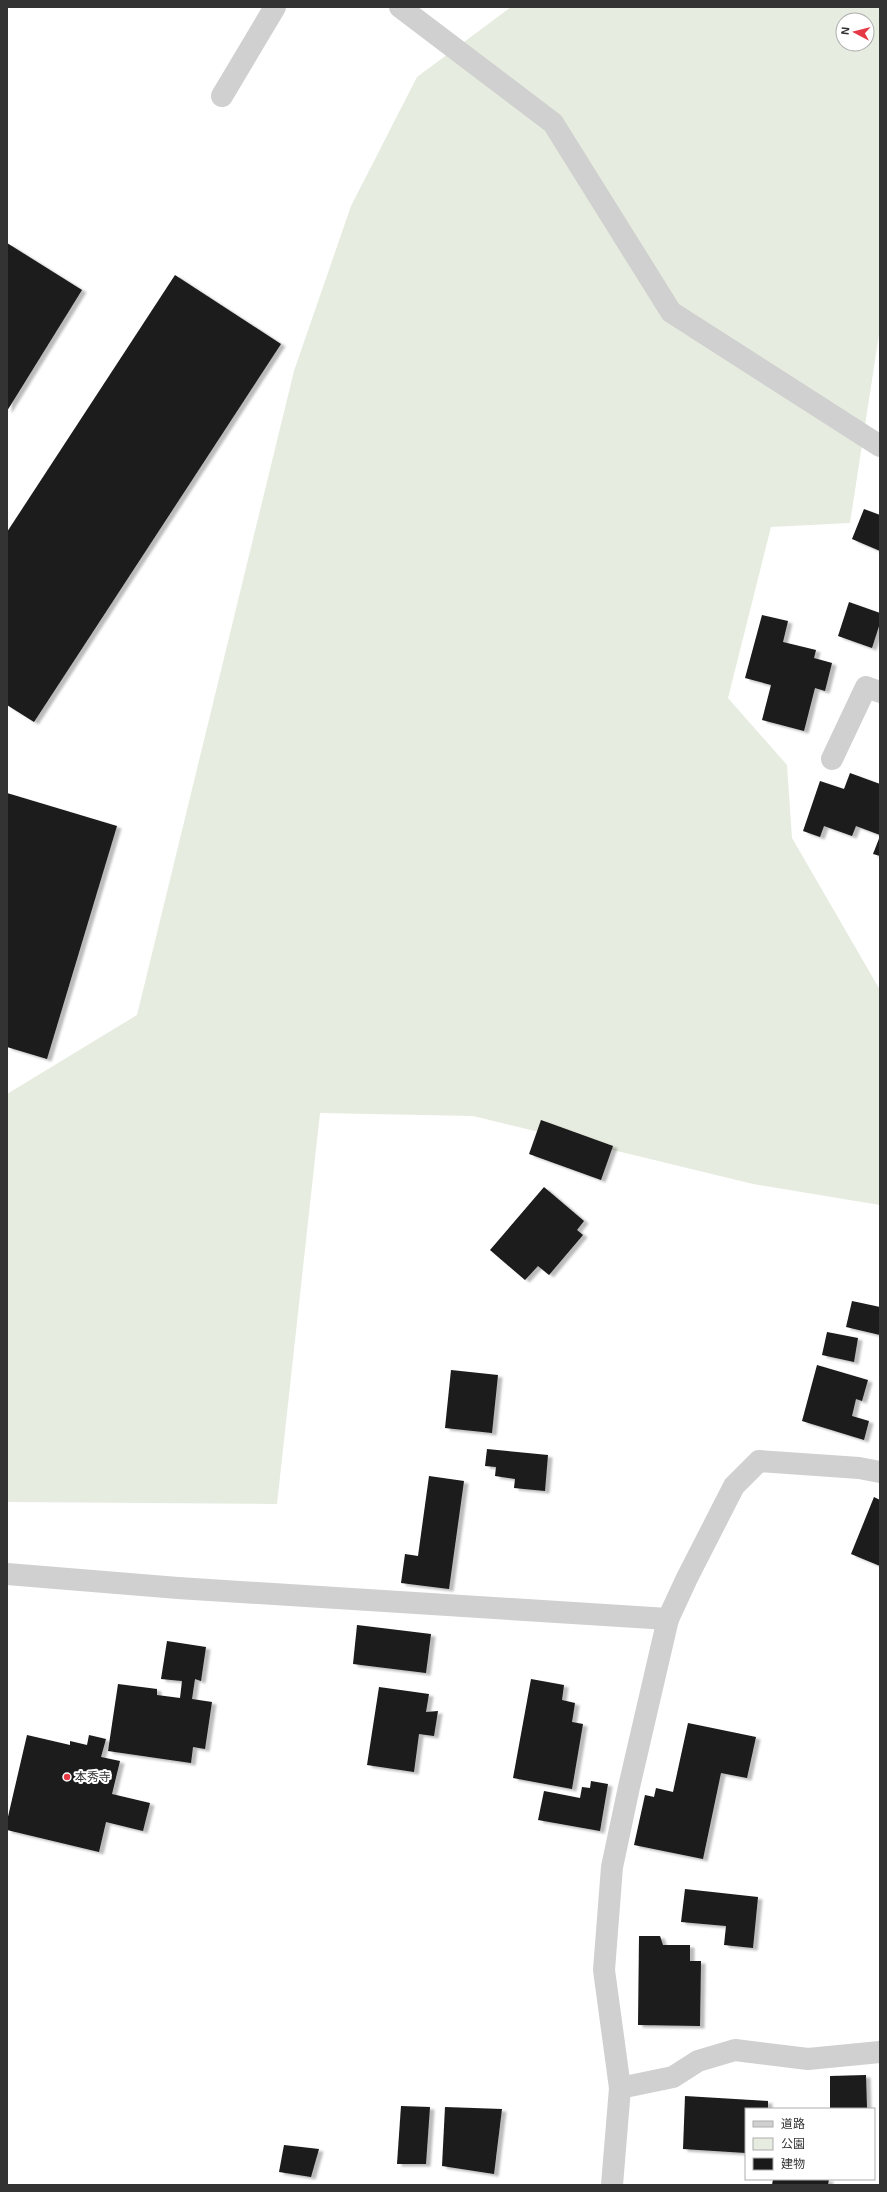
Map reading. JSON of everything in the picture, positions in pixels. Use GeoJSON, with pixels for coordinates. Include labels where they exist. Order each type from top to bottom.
{"type":"FeatureCollection","features":[{"type":"Feature","properties":{"kind":"street"},"geometry":{"type":"LineString","coordinates":[[222,96],[275,7]]}},
{"type":"Feature","properties":{"kind":"street"},"geometry":{"type":"LineString","coordinates":[[400,7],[553,122],[671,312],[880,446]]}},
{"type":"Feature","properties":{"kind":"street"},"geometry":{"type":"LineString","coordinates":[[832,759],[866,687],[880,692]]}},
{"type":"Feature","properties":{"kind":"street"},"geometry":{"type":"LineString","coordinates":[[612,2185],[620,2088],[604,1970],[612,1867],[668,1620],[686,1578],[734,1486],[759,1461],[859,1468],[880,1472]]}},
{"type":"Feature","properties":{"kind":"street"},"geometry":{"type":"LineString","coordinates":[[7,1574],[178,1588],[668,1620]]}},
{"type":"Feature","properties":{"kind":"street"},"geometry":{"type":"LineString","coordinates":[[620,2088],[673,2077],[698,2061],[735,2050],[808,2060],[880,2052]]}},
{"type":"Feature","properties":{"kind":"green space"},"geometry":{"type":"Polygon","coordinates":[[[511,7],[880,7],[880,328],[850,523],[771,527],[728,698],[787,765],[792,838],[880,990],[880,1205],[753,1184],[473,1116],[320,1113],[277,1504],[7,1502],[7,1094],[137,1015],[294,371],[351,206],[417,77],[511,7]]]}},
{"type":"Feature","properties":{"kind":"building"},"geometry":{"type":"Polygon","coordinates":[[[7,243],[82,290],[7,411],[7,243]]]}},
{"type":"Feature","properties":{"kind":"building"},"geometry":{"type":"Polygon","coordinates":[[[175,275],[281,344],[34,722],[7,705],[7,532],[175,275]]]}},
{"type":"Feature","properties":{"kind":"building"},"geometry":{"type":"Polygon","coordinates":[[[864,509],[880,515],[880,551],[852,539],[864,509]]]}},
{"type":"Feature","properties":{"kind":"building"},"geometry":{"type":"Polygon","coordinates":[[[849,602],[880,613],[880,623],[872,648],[838,636],[849,602]]]}},
{"type":"Feature","properties":{"kind":"building"},"geometry":{"type":"Polygon","coordinates":[[[762,615],[788,621],[783,642],[816,650],[814,658],[832,663],[825,691],[815,688],[804,731],[762,720],[771,685],[745,678],[762,615]]]}},
{"type":"Feature","properties":{"kind":"building"},"geometry":{"type":"Polygon","coordinates":[[[850,773],[880,784],[880,835],[856,826],[852,836],[824,826],[820,837],[803,831],[820,781],[844,789],[850,773]]]}},
{"type":"Feature","properties":{"kind":"building"},"geometry":{"type":"Polygon","coordinates":[[[7,793],[117,826],[47,1059],[7,1047],[7,793]]]}},
{"type":"Feature","properties":{"kind":"building"},"geometry":{"type":"Polygon","coordinates":[[[880,836],[880,856],[873,854],[880,836]]]}},
{"type":"Feature","properties":{"kind":"building"},"geometry":{"type":"Polygon","coordinates":[[[541,1120],[613,1146],[601,1180],[529,1154],[541,1120]]]}},
{"type":"Feature","properties":{"kind":"building"},"geometry":{"type":"Polygon","coordinates":[[[544,1187],[584,1221],[577,1230],[583,1235],[549,1275],[538,1266],[525,1280],[490,1250],[544,1187]]]}},
{"type":"Feature","properties":{"kind":"building"},"geometry":{"type":"Polygon","coordinates":[[[852,1301],[880,1307],[880,1335],[846,1327],[852,1301]]]}},
{"type":"Feature","properties":{"kind":"building"},"geometry":{"type":"Polygon","coordinates":[[[827,1332],[858,1338],[854,1362],[822,1355],[827,1332]]]}},
{"type":"Feature","properties":{"kind":"building"},"geometry":{"type":"Polygon","coordinates":[[[817,1365],[868,1380],[862,1401],[856,1399],[852,1416],[869,1421],[864,1440],[802,1421],[817,1365]]]}},
{"type":"Feature","properties":{"kind":"building"},"geometry":{"type":"Polygon","coordinates":[[[451,1370],[498,1375],[492,1433],[445,1428],[451,1370]]]}},
{"type":"Feature","properties":{"kind":"building"},"geometry":{"type":"Polygon","coordinates":[[[487,1449],[548,1455],[545,1491],[514,1488],[515,1479],[495,1476],[496,1467],[485,1466],[487,1449]]]}},
{"type":"Feature","properties":{"kind":"building"},"geometry":{"type":"Polygon","coordinates":[[[429,1476],[464,1481],[449,1589],[401,1583],[405,1554],[418,1556],[429,1476]]]}},
{"type":"Feature","properties":{"kind":"building"},"geometry":{"type":"Polygon","coordinates":[[[874,1497],[880,1500],[880,1566],[851,1554],[874,1497]]]}},
{"type":"Feature","properties":{"kind":"building"},"geometry":{"type":"Polygon","coordinates":[[[357,1625],[431,1634],[426,1673],[353,1664],[357,1625]]]}},
{"type":"Feature","properties":{"kind":"building"},"geometry":{"type":"Polygon","coordinates":[[[167,1641],[206,1647],[201,1681],[195,1679],[192,1699],[212,1702],[205,1749],[193,1747],[191,1763],[108,1751],[118,1684],[157,1689],[157,1695],[180,1698],[182,1681],[161,1679],[167,1641]]]}},
{"type":"Feature","properties":{"kind":"building"},"geometry":{"type":"Polygon","coordinates":[[[531,1679],[564,1685],[562,1700],[575,1703],[572,1722],[583,1724],[572,1789],[513,1778],[531,1679]]]}},
{"type":"Feature","properties":{"kind":"building"},"geometry":{"type":"Polygon","coordinates":[[[379,1687],[429,1694],[426,1712],[438,1711],[434,1736],[419,1734],[414,1772],[367,1765],[379,1687]]]}},
{"type":"Feature","properties":{"kind":"building"},"geometry":{"type":"Polygon","coordinates":[[[688,1723],[756,1737],[747,1778],[721,1773],[703,1859],[634,1845],[645,1795],[654,1797],[656,1788],[673,1792],[688,1723]]]}},
{"type":"Feature","properties":{"kind":"building","name":"本秀寺"},"geometry":{"type":"Polygon","coordinates":[[[27,1735],[70,1745],[70,1741],[87,1745],[89,1735],[106,1739],[101,1757],[120,1761],[112,1794],[150,1803],[143,1831],[106,1822],[99,1852],[7,1830],[7,1821],[27,1735]]]}},
{"type":"Feature","properties":{"kind":"building"},"geometry":{"type":"Polygon","coordinates":[[[591,1781],[608,1784],[600,1831],[538,1820],[544,1791],[580,1798],[582,1787],[590,1788],[591,1781]]]}},
{"type":"Feature","properties":{"kind":"building"},"geometry":{"type":"Polygon","coordinates":[[[685,1889],[758,1897],[753,1948],[724,1945],[726,1926],[681,1922],[685,1889]]]}},
{"type":"Feature","properties":{"kind":"building"},"geometry":{"type":"Polygon","coordinates":[[[639,1936],[660,1936],[663,1945],[690,1945],[690,1961],[701,1961],[700,2026],[638,2025],[639,1936]]]}},
{"type":"Feature","properties":{"kind":"building"},"geometry":{"type":"Polygon","coordinates":[[[866,2075],[867,2108],[830,2108],[830,2076],[866,2075]]]}},
{"type":"Feature","properties":{"kind":"building"},"geometry":{"type":"Polygon","coordinates":[[[685,2096],[768,2101],[768,2108],[745,2108],[745,2153],[683,2149],[685,2096]]]}},
{"type":"Feature","properties":{"kind":"building"},"geometry":{"type":"Polygon","coordinates":[[[401,2106],[430,2107],[426,2164],[397,2164],[401,2106]]]}},
{"type":"Feature","properties":{"kind":"building"},"geometry":{"type":"Polygon","coordinates":[[[445,2107],[502,2109],[494,2174],[442,2166],[445,2107]]]}},
{"type":"Feature","properties":{"kind":"building"},"geometry":{"type":"Polygon","coordinates":[[[284,2145],[319,2149],[311,2177],[279,2172],[284,2145]]]}},
{"type":"Feature","properties":{"kind":"building"},"geometry":{"type":"Polygon","coordinates":[[[773,2180],[829,2180],[828,2185],[772,2185],[773,2180]]]}},
{"type":"Feature","properties":{"kind":"place","name":"本秀寺"},"geometry":{"type":"Point","coordinates":[67,1777]}}]}
